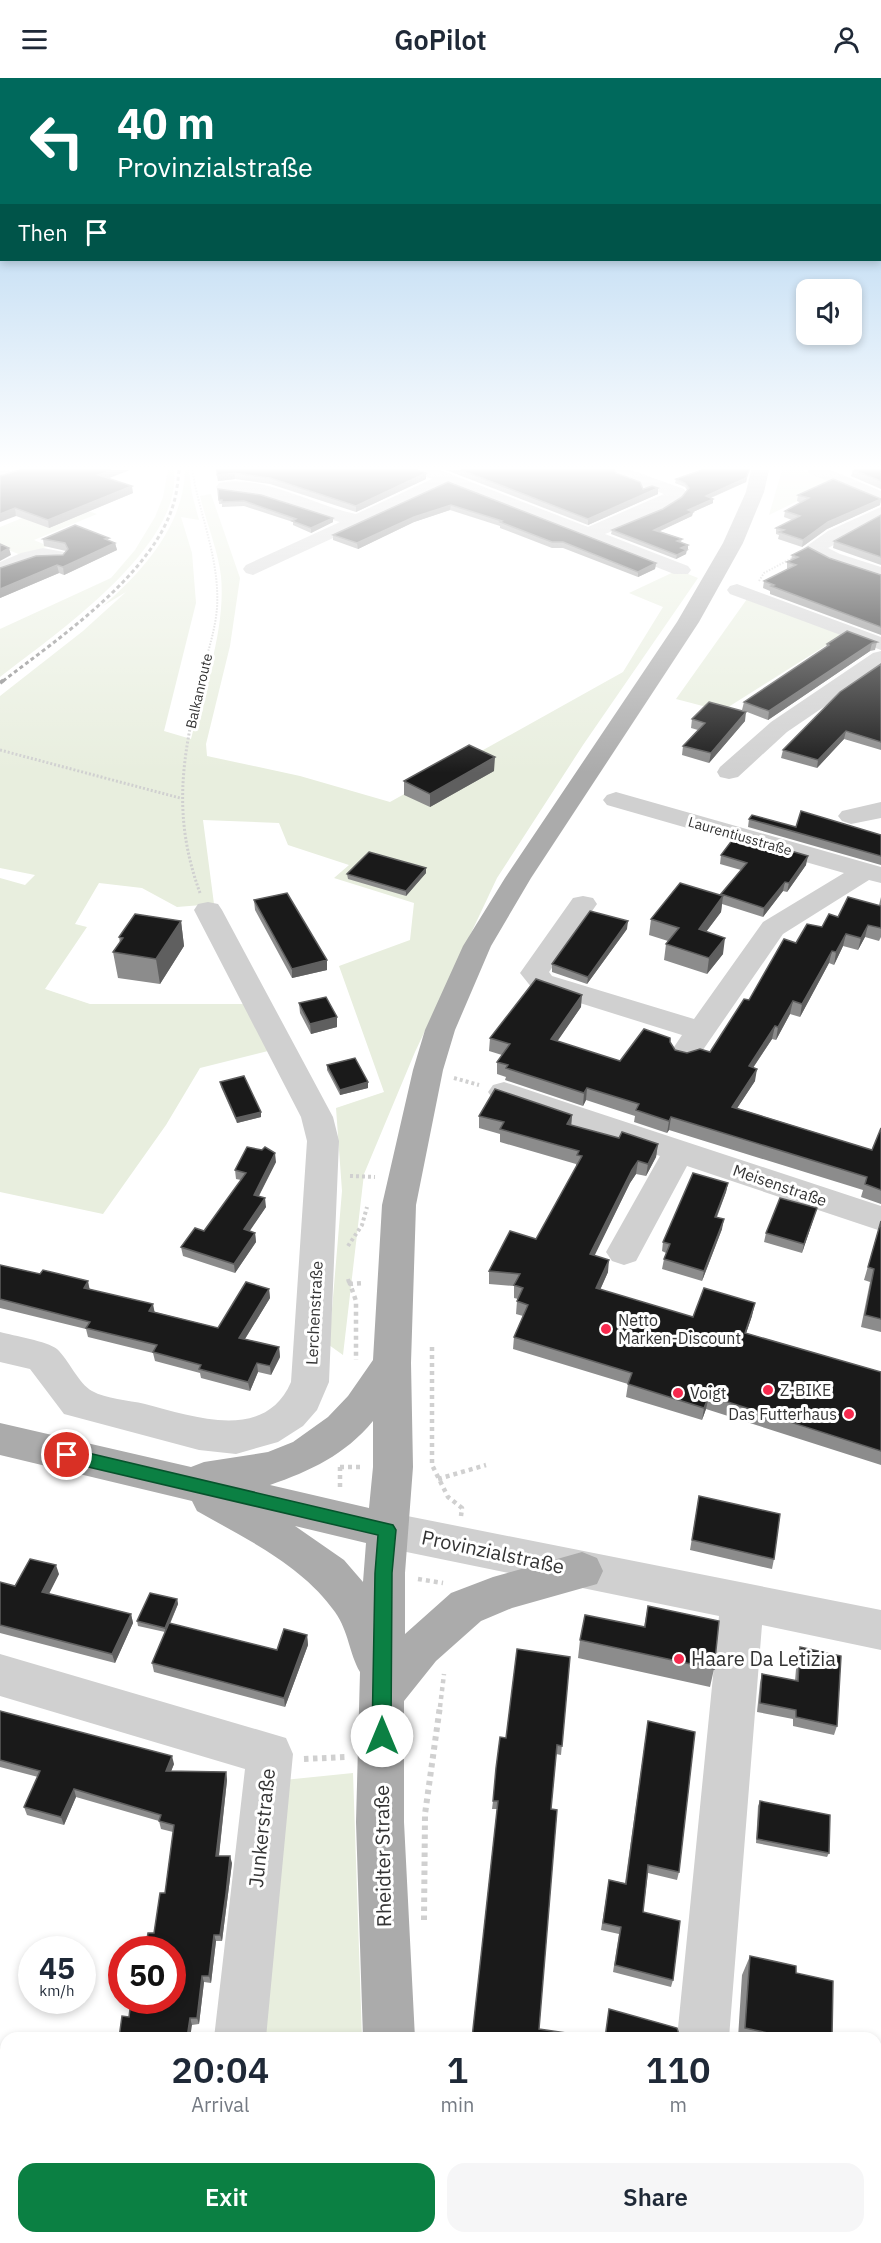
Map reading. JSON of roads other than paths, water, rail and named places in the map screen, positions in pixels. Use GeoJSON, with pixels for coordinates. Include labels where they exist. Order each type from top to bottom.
{"type":"FeatureCollection","features":[{"type":"Feature","properties":{"kind":"main road","name":"Rheidter Straße"},"geometry":{"type":"LineString","coordinates":[[389,2032],[380,1822],[384,1573],[393,1467],[392,1363],[399,1204],[428,1070],[440,1030],[477,946],[518,878],[688,622],[718,571]]}},
{"type":"Feature","properties":{"kind":"main road"},"geometry":{"type":"LineString","coordinates":[[178,1480],[236,1478],[280,1466],[317,1449],[356,1414],[392,1363]]}},
{"type":"Feature","properties":{"kind":"main road","name":"Provinzialstraße"},"geometry":{"type":"LineString","coordinates":[[0,1439],[387,1530]]}},
{"type":"Feature","properties":{"kind":"main road"},"geometry":{"type":"LineString","coordinates":[[178,1480],[277,1536],[329,1573],[351,1600],[370,1634],[382,1694]]}},
{"type":"Feature","properties":{"kind":"main road"},"geometry":{"type":"LineString","coordinates":[[382,1694],[421,1647],[466,1607],[508,1590],[582,1571]]}},
{"type":"Feature","properties":{"kind":"street"},"geometry":{"type":"LineString","coordinates":[[745,593],[881,644]]}},
{"type":"Feature","properties":{"kind":"street"},"geometry":{"type":"LineString","coordinates":[[729,772],[779,727],[881,658]]}},
{"type":"Feature","properties":{"kind":"street","name":"Laurentiusstraße"},"geometry":{"type":"LineString","coordinates":[[616,800],[873,873]]}},
{"type":"Feature","properties":{"kind":"street"},"geometry":{"type":"LineString","coordinates":[[851,816],[881,810]]}},
{"type":"Feature","properties":{"kind":"street","name":"Laurentiusstraße"},"geometry":{"type":"LineString","coordinates":[[583,904],[534,973],[542,982],[651,1015],[693,1042],[773,928],[873,873]]}},
{"type":"Feature","properties":{"kind":"street","name":"Lerchenstraße"},"geometry":{"type":"LineString","coordinates":[[0,1347],[42,1358],[78,1403],[199,1434],[236,1438],[264,1431],[289,1415],[303,1399],[310,1382],[323,1141],[317,1117],[208,910]]}},
{"type":"Feature","properties":{"kind":"street","name":"Meisenstraße"},"geometry":{"type":"LineString","coordinates":[[504,1092],[881,1219]]}},
{"type":"Feature","properties":{"kind":"street"},"geometry":{"type":"LineString","coordinates":[[624,1252],[679,1151]]}},
{"type":"Feature","properties":{"kind":"street","name":"Provinzialstraße"},"geometry":{"type":"LineString","coordinates":[[387,1530],[881,1630]]}},
{"type":"Feature","properties":{"kind":"street"},"geometry":{"type":"LineString","coordinates":[[704,2032],[742,1603]]}},
{"type":"Feature","properties":{"kind":"street","name":"Junkerstraße"},"geometry":{"type":"LineString","coordinates":[[0,1675],[270,1754],[241,2032]]}},
{"type":"Feature","properties":{"kind":"railway"},"geometry":{"type":"LineString","coordinates":[[3,681],[77,624],[132,571]]}},
{"type":"Feature","properties":{"kind":"railway"},"geometry":{"type":"LineString","coordinates":[[0,683],[5,679]]}},
{"type":"Feature","properties":{"kind":"place","name":"Netto Marken-Discount"},"geometry":{"type":"Point","coordinates":[606,1329]}},
{"type":"Feature","properties":{"kind":"place","name":"Z-BIKE"},"geometry":{"type":"Point","coordinates":[768,1390]}},
{"type":"Feature","properties":{"kind":"place","name":"Voigt"},"geometry":{"type":"Point","coordinates":[678,1393]}},
{"type":"Feature","properties":{"kind":"place","name":"Das Futterhaus"},"geometry":{"type":"Point","coordinates":[849,1414]}},
{"type":"Feature","properties":{"kind":"place","name":"Haare Da Letizia"},"geometry":{"type":"Point","coordinates":[679,1659]}}]}
